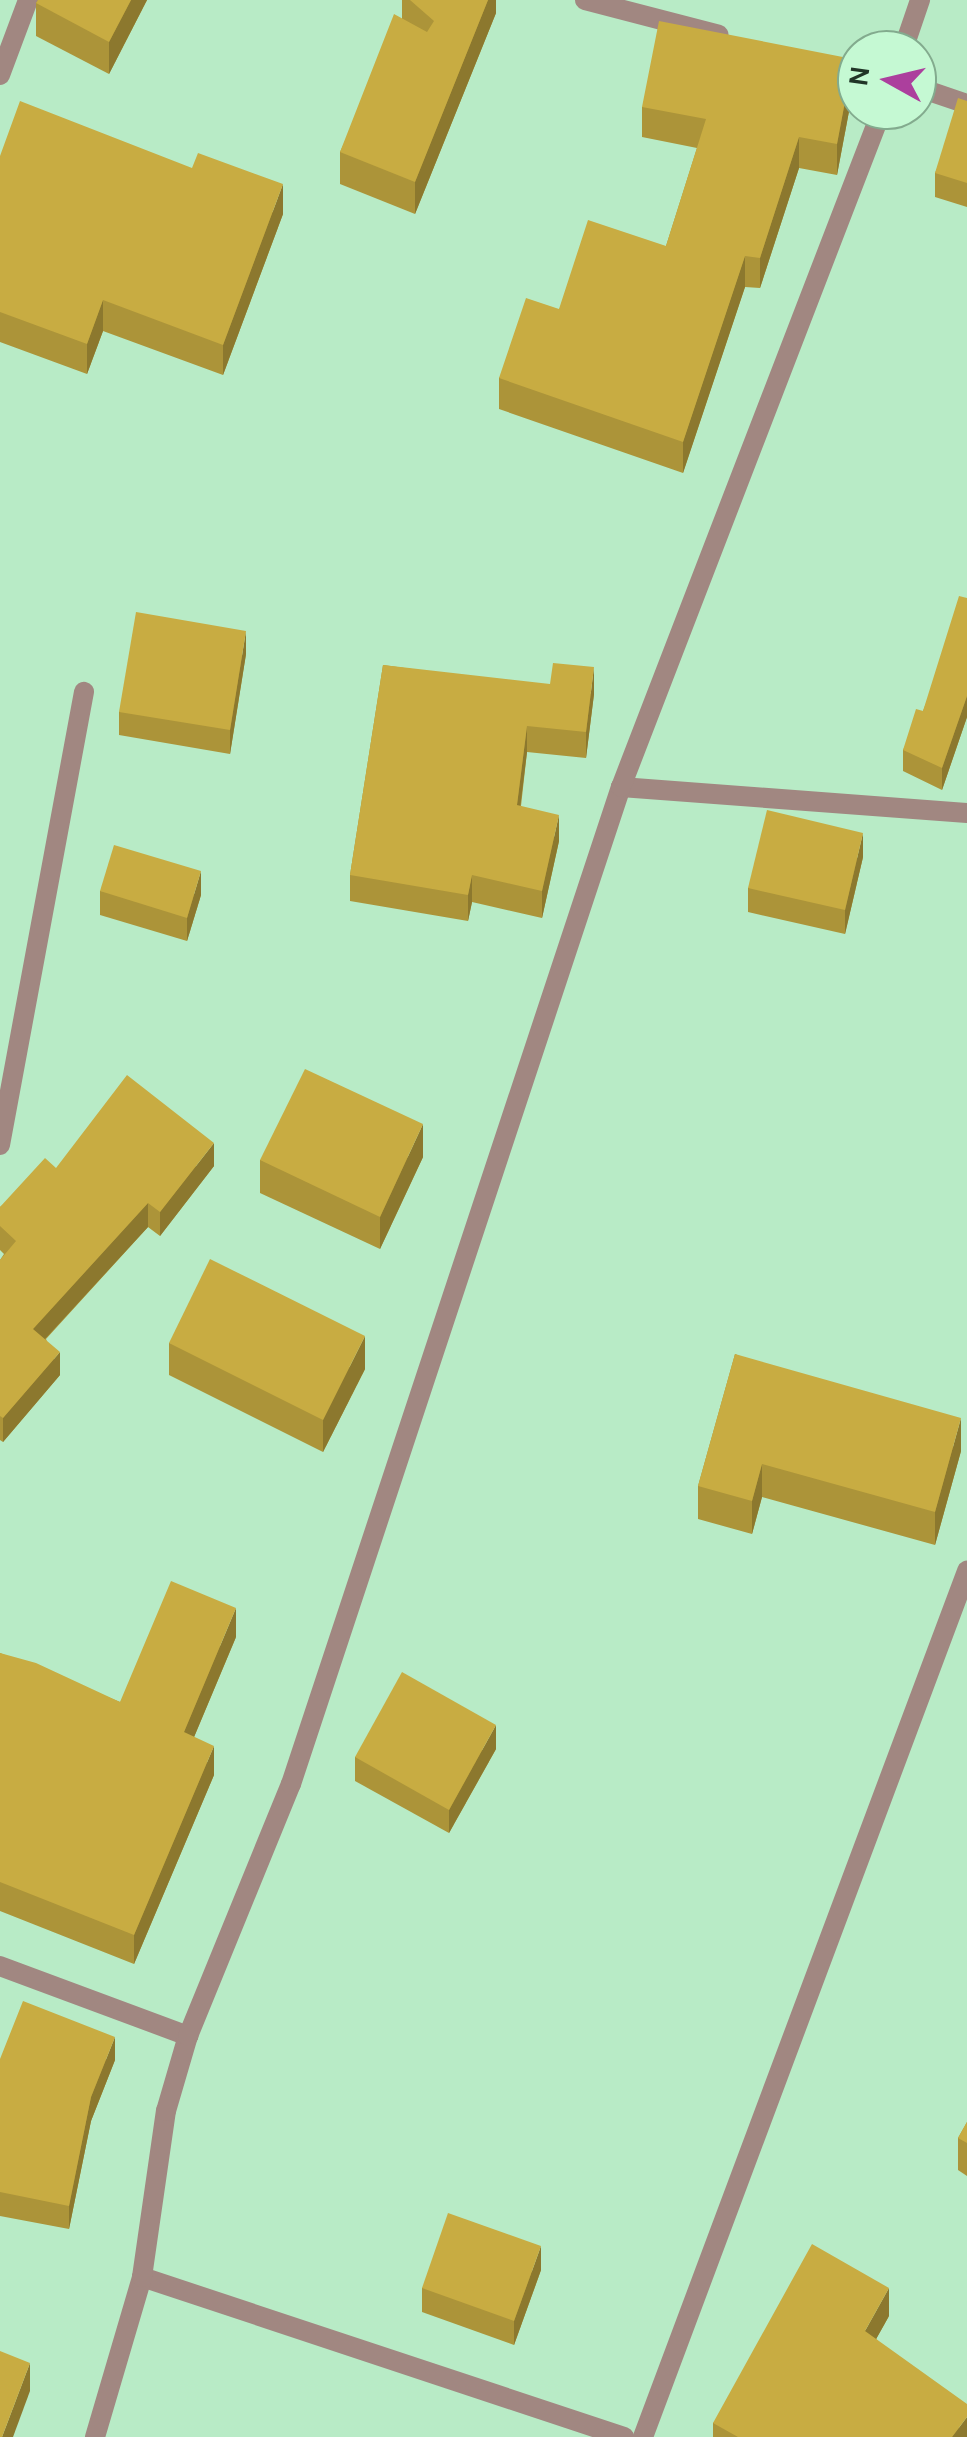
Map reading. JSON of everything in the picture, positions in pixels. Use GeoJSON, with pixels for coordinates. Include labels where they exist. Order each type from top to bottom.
{"type":"FeatureCollection","features":[{"type":"Feature","properties":{"kind":"street"},"geometry":{"type":"LineString","coordinates":[[0,75],[28,0]]}},
{"type":"Feature","properties":{"kind":"street"},"geometry":{"type":"LineString","coordinates":[[584,0],[748,42]]}},
{"type":"Feature","properties":{"kind":"street"},"geometry":{"type":"LineString","coordinates":[[910,30],[920,0]]}},
{"type":"Feature","properties":{"kind":"street"},"geometry":{"type":"LineString","coordinates":[[937,94],[967,104]]}},
{"type":"Feature","properties":{"kind":"street"},"geometry":{"type":"LineString","coordinates":[[95,2437],[142,2277],[166,2111],[188,2036],[291,1784],[622,787],[874,130]]}},
{"type":"Feature","properties":{"kind":"street"},"geometry":{"type":"LineString","coordinates":[[0,1145],[84,692]]}},
{"type":"Feature","properties":{"kind":"street"},"geometry":{"type":"LineString","coordinates":[[622,787],[967,813]]}},
{"type":"Feature","properties":{"kind":"street"},"geometry":{"type":"LineString","coordinates":[[642,2437],[967,1571]]}},
{"type":"Feature","properties":{"kind":"street"},"geometry":{"type":"LineString","coordinates":[[0,1966],[188,2036]]}},
{"type":"Feature","properties":{"kind":"street"},"geometry":{"type":"LineString","coordinates":[[142,2277],[624,2437]]}},
{"type":"Feature","properties":{"kind":"building"},"geometry":{"type":"Polygon","coordinates":[[[131,0],[109,42],[36,3],[131,0]]]}},
{"type":"Feature","properties":{"kind":"building"},"geometry":{"type":"Polygon","coordinates":[[[410,0],[488,0],[415,182],[340,152],[394,14],[427,32],[434,21],[410,0]]]}},
{"type":"Feature","properties":{"kind":"building"},"geometry":{"type":"Polygon","coordinates":[[[659,21],[837,56],[837,144],[799,137],[760,258],[745,256],[683,442],[499,378],[526,298],[559,309],[588,220],[666,246],[706,119],[642,107],[659,21]]]}},
{"type":"Feature","properties":{"kind":"building"},"geometry":{"type":"Polygon","coordinates":[[[958,98],[967,101],[967,183],[935,173],[958,98]]]}},
{"type":"Feature","properties":{"kind":"building"},"geometry":{"type":"Polygon","coordinates":[[[20,101],[192,168],[198,153],[283,184],[223,345],[103,300],[87,344],[0,312],[0,156],[20,101]]]}},
{"type":"Feature","properties":{"kind":"building"},"geometry":{"type":"Polygon","coordinates":[[[959,596],[967,598],[967,696],[942,768],[903,750],[916,709],[923,711],[959,596]]]}},
{"type":"Feature","properties":{"kind":"building"},"geometry":{"type":"Polygon","coordinates":[[[136,612],[246,631],[230,730],[119,712],[136,612]]]}},
{"type":"Feature","properties":{"kind":"building"},"geometry":{"type":"Polygon","coordinates":[[[553,663],[594,667],[586,732],[527,726],[517,805],[559,815],[542,891],[472,875],[468,895],[350,875],[383,665],[550,684],[553,663]]]}},
{"type":"Feature","properties":{"kind":"building"},"geometry":{"type":"Polygon","coordinates":[[[767,810],[863,833],[845,910],[748,888],[767,810]]]}},
{"type":"Feature","properties":{"kind":"building"},"geometry":{"type":"Polygon","coordinates":[[[114,845],[201,871],[187,918],[100,891],[114,845]]]}},
{"type":"Feature","properties":{"kind":"building"},"geometry":{"type":"Polygon","coordinates":[[[305,1069],[423,1124],[380,1217],[260,1160],[305,1069]]]}},
{"type":"Feature","properties":{"kind":"building"},"geometry":{"type":"Polygon","coordinates":[[[127,1075],[214,1143],[160,1212],[148,1203],[33,1329],[60,1352],[3,1418],[0,1260],[16,1241],[0,1226],[0,1207],[45,1158],[56,1168],[127,1075]]]}},
{"type":"Feature","properties":{"kind":"building"},"geometry":{"type":"Polygon","coordinates":[[[210,1259],[365,1336],[323,1420],[169,1343],[210,1259]]]}},
{"type":"Feature","properties":{"kind":"building"},"geometry":{"type":"Polygon","coordinates":[[[735,1354],[961,1418],[935,1512],[762,1464],[752,1501],[698,1486],[735,1354]]]}},
{"type":"Feature","properties":{"kind":"building"},"geometry":{"type":"Polygon","coordinates":[[[171,1581],[236,1608],[184,1732],[214,1746],[134,1935],[0,1882],[0,1653],[36,1663],[120,1702],[171,1581]]]}},
{"type":"Feature","properties":{"kind":"building"},"geometry":{"type":"Polygon","coordinates":[[[402,1672],[496,1725],[449,1810],[355,1757],[402,1672]]]}},
{"type":"Feature","properties":{"kind":"building"},"geometry":{"type":"Polygon","coordinates":[[[23,2001],[115,2037],[91,2097],[69,2206],[0,2192],[0,2059],[23,2001]]]}},
{"type":"Feature","properties":{"kind":"building"},"geometry":{"type":"Polygon","coordinates":[[[967,2122],[967,2143],[958,2138],[967,2122]]]}},
{"type":"Feature","properties":{"kind":"building"},"geometry":{"type":"Polygon","coordinates":[[[448,2213],[541,2246],[514,2321],[422,2288],[448,2213]]]}},
{"type":"Feature","properties":{"kind":"building"},"geometry":{"type":"Polygon","coordinates":[[[812,2244],[889,2288],[865,2331],[967,2404],[967,2417],[952,2437],[738,2437],[713,2423],[812,2244]]]}},
{"type":"Feature","properties":{"kind":"building"},"geometry":{"type":"Polygon","coordinates":[[[0,2351],[30,2363],[2,2437],[0,2437],[0,2351]]]}}]}
